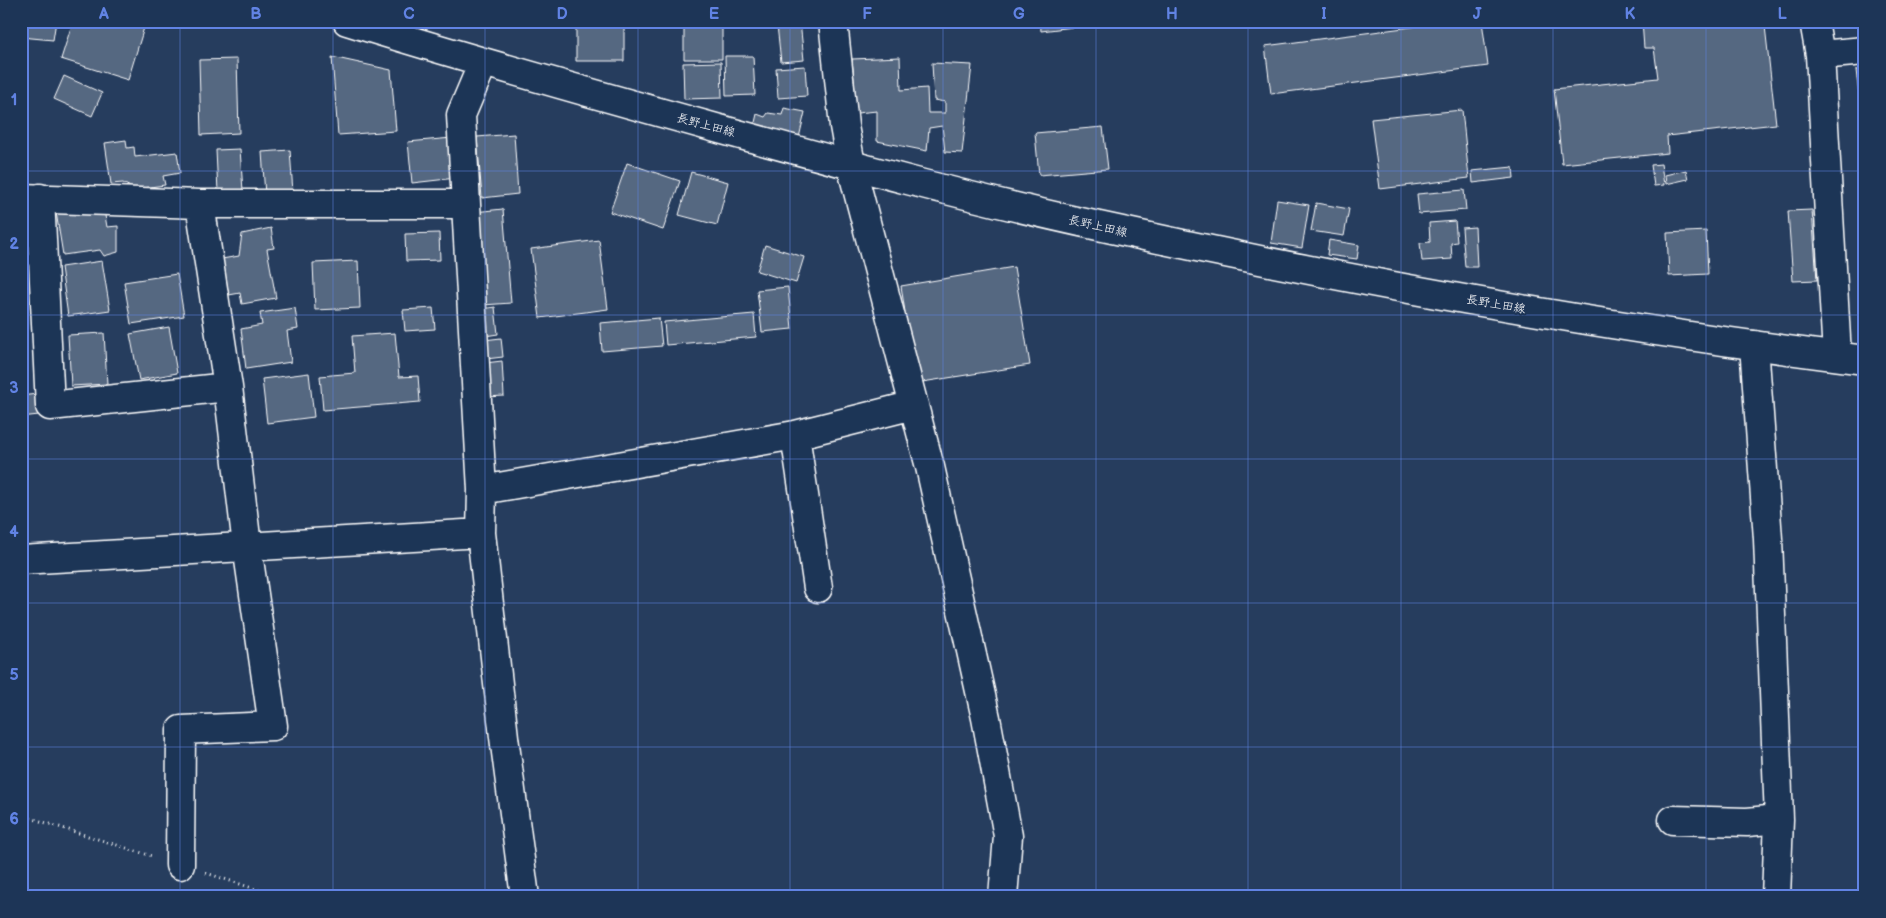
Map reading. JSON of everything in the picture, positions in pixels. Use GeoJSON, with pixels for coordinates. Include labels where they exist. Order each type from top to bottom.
{"type":"FeatureCollection","features":[{"type":"Feature","properties":{"kind":"street","name":"長野上田線"},"geometry":{"type":"LineString","coordinates":[[347,21],[483,63],[851,165],[1091,224],[1273,263],[1511,307],[1754,345],[1865,360]]}},
{"type":"Feature","properties":{"kind":"street"},"geometry":{"type":"LineString","coordinates":[[833,21],[844,126],[851,165],[914,405],[970,642],[1008,836],[1003,897]]}},
{"type":"Feature","properties":{"kind":"street"},"geometry":{"type":"LineString","coordinates":[[1814,21],[1820,55],[1837,356]]}},
{"type":"Feature","properties":{"kind":"street"},"geometry":{"type":"LineString","coordinates":[[1820,55],[1865,52]]}},
{"type":"Feature","properties":{"kind":"street"},"geometry":{"type":"LineString","coordinates":[[483,63],[461,115],[482,490],[481,533],[504,737],[525,897]]}},
{"type":"Feature","properties":{"kind":"street"},"geometry":{"type":"LineString","coordinates":[[228,386],[50,406],[31,198],[200,204],[466,204]]}},
{"type":"Feature","properties":{"kind":"street"},"geometry":{"type":"LineString","coordinates":[[180,865],[180,730],[273,726],[247,546],[228,386],[200,204]]}},
{"type":"Feature","properties":{"kind":"street"},"geometry":{"type":"LineString","coordinates":[[1754,345],[1768,539],[1779,819],[1776,897]]}},
{"type":"Feature","properties":{"kind":"street"},"geometry":{"type":"LineString","coordinates":[[482,490],[795,435],[914,405]]}},
{"type":"Feature","properties":{"kind":"street"},"geometry":{"type":"LineString","coordinates":[[795,435],[818,588]]}},
{"type":"Feature","properties":{"kind":"street"},"geometry":{"type":"LineString","coordinates":[[21,560],[481,533]]}},
{"type":"Feature","properties":{"kind":"street"},"geometry":{"type":"LineString","coordinates":[[1673,820],[1747,822],[1779,819]]}},
{"type":"Feature","properties":{"kind":"building"},"geometry":{"type":"Polygon","coordinates":[[[21,21],[56,21],[53,40],[21,37],[21,21]]]}},
{"type":"Feature","properties":{"kind":"building"},"geometry":{"type":"Polygon","coordinates":[[[73,21],[146,21],[128,80],[61,59],[73,21]]]}},
{"type":"Feature","properties":{"kind":"building"},"geometry":{"type":"Polygon","coordinates":[[[576,21],[624,21],[624,61],[576,61],[576,21]]]}},
{"type":"Feature","properties":{"kind":"building"},"geometry":{"type":"Polygon","coordinates":[[[1040,21],[1123,21],[1041,31],[1040,21]]]}},
{"type":"Feature","properties":{"kind":"building"},"geometry":{"type":"Polygon","coordinates":[[[1458,21],[1482,21],[1488,66],[1271,94],[1265,46],[1458,21]]]}},
{"type":"Feature","properties":{"kind":"building"},"geometry":{"type":"Polygon","coordinates":[[[1642,21],[1784,21],[1785,24],[1765,26],[1776,124],[1667,136],[1668,153],[1562,164],[1554,89],[1658,78],[1654,48],[1644,48],[1642,21]]]}},
{"type":"Feature","properties":{"kind":"building"},"geometry":{"type":"Polygon","coordinates":[[[800,22],[804,60],[781,62],[777,25],[800,22]]]}},
{"type":"Feature","properties":{"kind":"building"},"geometry":{"type":"Polygon","coordinates":[[[684,23],[722,24],[722,59],[684,59],[684,23]]]}},
{"type":"Feature","properties":{"kind":"building"},"geometry":{"type":"Polygon","coordinates":[[[725,56],[753,56],[755,95],[726,96],[725,56]]]}},
{"type":"Feature","properties":{"kind":"building"},"geometry":{"type":"Polygon","coordinates":[[[332,57],[391,70],[396,131],[338,135],[332,57]]]}},
{"type":"Feature","properties":{"kind":"building"},"geometry":{"type":"Polygon","coordinates":[[[900,57],[901,90],[927,88],[928,113],[945,113],[945,102],[934,100],[932,63],[972,65],[962,153],[945,152],[942,126],[929,128],[927,151],[877,141],[877,111],[857,113],[852,59],[900,57]]]}},
{"type":"Feature","properties":{"kind":"building"},"geometry":{"type":"Polygon","coordinates":[[[237,59],[239,133],[201,135],[199,60],[237,59]]]}},
{"type":"Feature","properties":{"kind":"building"},"geometry":{"type":"Polygon","coordinates":[[[721,62],[722,98],[684,99],[683,63],[721,62]]]}},
{"type":"Feature","properties":{"kind":"building"},"geometry":{"type":"Polygon","coordinates":[[[805,66],[807,96],[778,98],[776,68],[805,66]]]}},
{"type":"Feature","properties":{"kind":"building"},"geometry":{"type":"Polygon","coordinates":[[[1865,69],[1865,147],[1856,70],[1865,69]]]}},
{"type":"Feature","properties":{"kind":"building"},"geometry":{"type":"Polygon","coordinates":[[[64,76],[102,93],[92,116],[54,99],[64,76]]]}},
{"type":"Feature","properties":{"kind":"building"},"geometry":{"type":"Polygon","coordinates":[[[784,108],[805,112],[798,142],[753,131],[757,114],[765,117],[768,113],[782,115],[784,108]]]}},
{"type":"Feature","properties":{"kind":"building"},"geometry":{"type":"Polygon","coordinates":[[[1462,110],[1469,178],[1380,189],[1371,119],[1462,110]]]}},
{"type":"Feature","properties":{"kind":"building"},"geometry":{"type":"Polygon","coordinates":[[[1103,127],[1108,169],[1039,175],[1035,133],[1103,127]]]}},
{"type":"Feature","properties":{"kind":"building"},"geometry":{"type":"Polygon","coordinates":[[[514,134],[518,194],[482,198],[477,137],[514,134]]]}},
{"type":"Feature","properties":{"kind":"building"},"geometry":{"type":"Polygon","coordinates":[[[452,138],[456,178],[412,183],[408,142],[452,138]]]}},
{"type":"Feature","properties":{"kind":"building"},"geometry":{"type":"Polygon","coordinates":[[[126,140],[127,148],[134,147],[135,157],[177,152],[180,173],[163,176],[165,185],[134,189],[123,183],[111,184],[105,143],[126,140]]]}},
{"type":"Feature","properties":{"kind":"building"},"geometry":{"type":"Polygon","coordinates":[[[240,149],[243,191],[218,192],[216,150],[240,149]]]}},
{"type":"Feature","properties":{"kind":"building"},"geometry":{"type":"Polygon","coordinates":[[[290,150],[293,193],[265,195],[262,152],[290,150]]]}},
{"type":"Feature","properties":{"kind":"building"},"geometry":{"type":"Polygon","coordinates":[[[627,163],[680,181],[663,230],[610,212],[627,163]]]}},
{"type":"Feature","properties":{"kind":"building"},"geometry":{"type":"Polygon","coordinates":[[[1661,164],[1664,185],[1654,186],[1651,165],[1661,164]]]}},
{"type":"Feature","properties":{"kind":"building"},"geometry":{"type":"Polygon","coordinates":[[[1513,167],[1514,178],[1473,183],[1472,171],[1513,167]]]}},
{"type":"Feature","properties":{"kind":"building"},"geometry":{"type":"Polygon","coordinates":[[[1686,170],[1688,179],[1666,184],[1665,175],[1686,170]]]}},
{"type":"Feature","properties":{"kind":"building"},"geometry":{"type":"Polygon","coordinates":[[[691,172],[728,182],[717,225],[679,215],[691,172]]]}},
{"type":"Feature","properties":{"kind":"building"},"geometry":{"type":"Polygon","coordinates":[[[1464,190],[1466,210],[1419,214],[1417,194],[1464,190]]]}},
{"type":"Feature","properties":{"kind":"building"},"geometry":{"type":"Polygon","coordinates":[[[1277,200],[1309,205],[1302,248],[1271,243],[1277,200]]]}},
{"type":"Feature","properties":{"kind":"building"},"geometry":{"type":"Polygon","coordinates":[[[1316,203],[1349,209],[1344,236],[1311,231],[1316,203]]]}},
{"type":"Feature","properties":{"kind":"building"},"geometry":{"type":"Polygon","coordinates":[[[103,204],[107,227],[118,226],[118,252],[104,256],[100,250],[63,255],[56,212],[103,204]]]}},
{"type":"Feature","properties":{"kind":"building"},"geometry":{"type":"Polygon","coordinates":[[[503,209],[511,303],[483,305],[474,212],[503,209]]]}},
{"type":"Feature","properties":{"kind":"building"},"geometry":{"type":"Polygon","coordinates":[[[1812,210],[1817,280],[1793,281],[1788,211],[1812,210]]]}},
{"type":"Feature","properties":{"kind":"building"},"geometry":{"type":"Polygon","coordinates":[[[1455,221],[1457,242],[1451,243],[1452,259],[1422,261],[1420,243],[1430,242],[1429,223],[1455,221]]]}},
{"type":"Feature","properties":{"kind":"building"},"geometry":{"type":"Polygon","coordinates":[[[1475,227],[1477,267],[1465,267],[1462,228],[1475,227]]]}},
{"type":"Feature","properties":{"kind":"building"},"geometry":{"type":"Polygon","coordinates":[[[271,228],[274,248],[267,249],[276,298],[242,304],[240,293],[229,295],[222,259],[239,256],[242,234],[271,228]]]}},
{"type":"Feature","properties":{"kind":"building"},"geometry":{"type":"Polygon","coordinates":[[[1706,231],[1708,274],[1669,276],[1667,233],[1706,231]]]}},
{"type":"Feature","properties":{"kind":"building"},"geometry":{"type":"Polygon","coordinates":[[[439,233],[440,260],[406,261],[405,234],[439,233]]]}},
{"type":"Feature","properties":{"kind":"building"},"geometry":{"type":"Polygon","coordinates":[[[599,240],[608,309],[540,318],[531,249],[599,240]]]}},
{"type":"Feature","properties":{"kind":"building"},"geometry":{"type":"Polygon","coordinates":[[[1329,240],[1359,245],[1357,259],[1327,255],[1329,240]]]}},
{"type":"Feature","properties":{"kind":"building"},"geometry":{"type":"Polygon","coordinates":[[[765,245],[804,257],[796,283],[757,271],[765,245]]]}},
{"type":"Feature","properties":{"kind":"building"},"geometry":{"type":"Polygon","coordinates":[[[102,261],[110,310],[68,316],[61,267],[102,261]]]}},
{"type":"Feature","properties":{"kind":"building"},"geometry":{"type":"Polygon","coordinates":[[[358,261],[360,308],[315,310],[313,263],[358,261]]]}},
{"type":"Feature","properties":{"kind":"building"},"geometry":{"type":"Polygon","coordinates":[[[1014,267],[1030,365],[916,383],[901,286],[1014,267]]]}},
{"type":"Feature","properties":{"kind":"building"},"geometry":{"type":"Polygon","coordinates":[[[177,274],[184,316],[131,324],[124,282],[177,274]]]}},
{"type":"Feature","properties":{"kind":"building"},"geometry":{"type":"Polygon","coordinates":[[[788,287],[792,329],[762,332],[757,290],[788,287]]]}},
{"type":"Feature","properties":{"kind":"building"},"geometry":{"type":"Polygon","coordinates":[[[495,307],[498,334],[485,336],[482,309],[495,307]]]}},
{"type":"Feature","properties":{"kind":"building"},"geometry":{"type":"Polygon","coordinates":[[[295,308],[298,329],[287,331],[291,362],[246,369],[241,329],[262,325],[260,313],[295,308]]]}},
{"type":"Feature","properties":{"kind":"building"},"geometry":{"type":"Polygon","coordinates":[[[433,308],[435,329],[405,331],[403,310],[433,308]]]}},
{"type":"Feature","properties":{"kind":"building"},"geometry":{"type":"Polygon","coordinates":[[[754,314],[756,337],[666,345],[664,322],[754,314]]]}},
{"type":"Feature","properties":{"kind":"building"},"geometry":{"type":"Polygon","coordinates":[[[659,318],[662,346],[602,351],[600,323],[659,318]]]}},
{"type":"Feature","properties":{"kind":"building"},"geometry":{"type":"Polygon","coordinates":[[[169,327],[177,373],[139,380],[130,334],[169,327]]]}},
{"type":"Feature","properties":{"kind":"building"},"geometry":{"type":"Polygon","coordinates":[[[104,333],[107,384],[71,386],[68,335],[104,333]]]}},
{"type":"Feature","properties":{"kind":"building"},"geometry":{"type":"Polygon","coordinates":[[[395,333],[399,377],[418,376],[420,402],[323,410],[320,376],[355,373],[352,336],[395,333]]]}},
{"type":"Feature","properties":{"kind":"building"},"geometry":{"type":"Polygon","coordinates":[[[501,338],[503,357],[486,359],[484,340],[501,338]]]}},
{"type":"Feature","properties":{"kind":"building"},"geometry":{"type":"Polygon","coordinates":[[[502,361],[504,396],[487,397],[485,363],[502,361]]]}},
{"type":"Feature","properties":{"kind":"building"},"geometry":{"type":"Polygon","coordinates":[[[309,373],[314,417],[267,423],[262,379],[309,373]]]}},
{"type":"Feature","properties":{"kind":"building"},"geometry":{"type":"Polygon","coordinates":[[[37,394],[39,415],[21,417],[21,396],[37,394]]]}}]}
